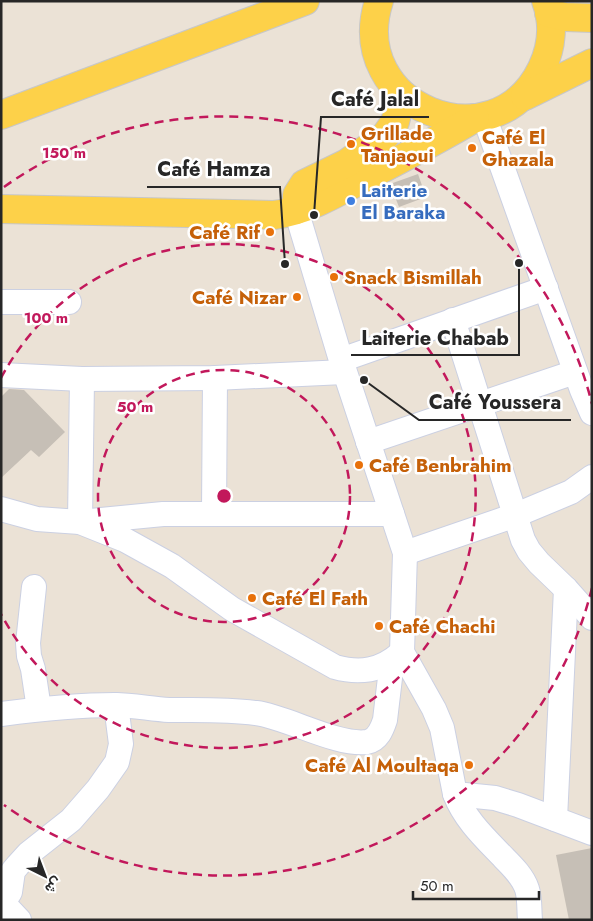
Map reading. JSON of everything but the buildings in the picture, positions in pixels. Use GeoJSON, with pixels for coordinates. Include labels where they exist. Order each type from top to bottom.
{"type":"FeatureCollection","features":[{"type":"Feature","properties":{"kind":"main road"},"geometry":{"type":"LineString","coordinates":[[380,1],[375,22],[377,51],[385,72],[402,95],[433,114],[454,118],[480,117]]}},
{"type":"Feature","properties":{"kind":"main road"},"geometry":{"type":"LineString","coordinates":[[1,115],[296,3]]}},
{"type":"Feature","properties":{"kind":"main road"},"geometry":{"type":"LineString","coordinates":[[548,7],[565,17],[592,18]]}},
{"type":"Feature","properties":{"kind":"main road"},"geometry":{"type":"LineString","coordinates":[[517,100],[532,84],[543,66],[550,40],[548,7]]}},
{"type":"Feature","properties":{"kind":"main road"},"geometry":{"type":"LineString","coordinates":[[1,209],[274,215],[296,210],[355,183],[480,117],[502,110],[517,100],[592,63]]}},
{"type":"Feature","properties":{"kind":"main road"},"geometry":{"type":"LineString","coordinates":[[296,210],[297,195],[304,184],[346,163],[385,136],[395,122],[402,95]]}},
{"type":"Feature","properties":{"kind":"street"},"geometry":{"type":"LineString","coordinates":[[480,117],[583,383],[592,413]]}},
{"type":"Feature","properties":{"kind":"street"},"geometry":{"type":"LineString","coordinates":[[1,714],[116,705],[166,710],[237,711],[258,713],[340,739],[366,742],[377,736],[382,729],[397,656],[405,552],[343,366],[296,210]]}},
{"type":"Feature","properties":{"kind":"street"},"geometry":{"type":"LineString","coordinates":[[1,375],[82,379],[214,378],[343,366],[453,320],[546,288]]}},
{"type":"Feature","properties":{"kind":"street"},"geometry":{"type":"LineString","coordinates":[[1,302],[69,302]]}},
{"type":"Feature","properties":{"kind":"street"},"geometry":{"type":"LineString","coordinates":[[453,320],[528,551],[592,618]]}},
{"type":"Feature","properties":{"kind":"street"},"geometry":{"type":"LineString","coordinates":[[214,378],[214,514]]}},
{"type":"Feature","properties":{"kind":"street"},"geometry":{"type":"LineString","coordinates":[[80,522],[82,379]]}},
{"type":"Feature","properties":{"kind":"street"},"geometry":{"type":"LineString","coordinates":[[368,442],[480,405],[583,383]]}},
{"type":"Feature","properties":{"kind":"street"},"geometry":{"type":"LineString","coordinates":[[405,552],[516,515],[571,492],[592,477]]}},
{"type":"Feature","properties":{"kind":"street"},"geometry":{"type":"LineString","coordinates":[[1,509],[37,519],[80,522],[163,514],[392,514]]}},
{"type":"Feature","properties":{"kind":"street"},"geometry":{"type":"LineString","coordinates":[[80,522],[125,540],[172,566],[232,609],[335,667],[352,670],[379,668],[397,656]]}},
{"type":"Feature","properties":{"kind":"street"},"geometry":{"type":"LineString","coordinates":[[34,587],[28,643],[38,710]]}},
{"type":"Feature","properties":{"kind":"street"},"geometry":{"type":"LineString","coordinates":[[555,820],[566,589]]}},
{"type":"Feature","properties":{"kind":"street"},"geometry":{"type":"LineString","coordinates":[[397,656],[437,715],[444,737],[455,794],[460,807],[477,829],[523,880],[528,890],[530,920]]}},
{"type":"Feature","properties":{"kind":"street"},"geometry":{"type":"LineString","coordinates":[[8,909],[14,871],[18,865],[28,854],[71,820],[98,789],[117,762],[121,744],[116,705]]}},
{"type":"Feature","properties":{"kind":"street"},"geometry":{"type":"LineString","coordinates":[[455,794],[495,798],[592,833]]}},
{"type":"Feature","properties":{"kind":"place","name":"Grillade Tanjaoui"},"geometry":{"type":"Point","coordinates":[351,144]}},
{"type":"Feature","properties":{"kind":"place","name":"Café El Ghazala"},"geometry":{"type":"Point","coordinates":[472,148]}},
{"type":"Feature","properties":{"kind":"place","name":"Laiterie El Baraka"},"geometry":{"type":"Point","coordinates":[351,201]}},
{"type":"Feature","properties":{"kind":"place","name":"Café Jalal"},"geometry":{"type":"Point","coordinates":[314,215]}},
{"type":"Feature","properties":{"kind":"place","name":"Café Rif"},"geometry":{"type":"Point","coordinates":[270,232]}},
{"type":"Feature","properties":{"kind":"place","name":"Laiterie Chabab"},"geometry":{"type":"Point","coordinates":[519,263]}},
{"type":"Feature","properties":{"kind":"place","name":"Café Hamza"},"geometry":{"type":"Point","coordinates":[285,264]}},
{"type":"Feature","properties":{"kind":"place","name":"Snack Bismillah"},"geometry":{"type":"Point","coordinates":[334,277]}},
{"type":"Feature","properties":{"kind":"place","name":"Café Nizar"},"geometry":{"type":"Point","coordinates":[297,297]}},
{"type":"Feature","properties":{"kind":"place","name":"Café Youssera"},"geometry":{"type":"Point","coordinates":[364,380]}},
{"type":"Feature","properties":{"kind":"place","name":"Café Benbrahim"},"geometry":{"type":"Point","coordinates":[359,465]}},
{"type":"Feature","properties":{"kind":"place","name":"Café El Fath"},"geometry":{"type":"Point","coordinates":[252,598]}},
{"type":"Feature","properties":{"kind":"place","name":"Café Chachi"},"geometry":{"type":"Point","coordinates":[379,626]}},
{"type":"Feature","properties":{"kind":"place","name":"Café Al Moultaqa"},"geometry":{"type":"Point","coordinates":[469,765]}}]}
